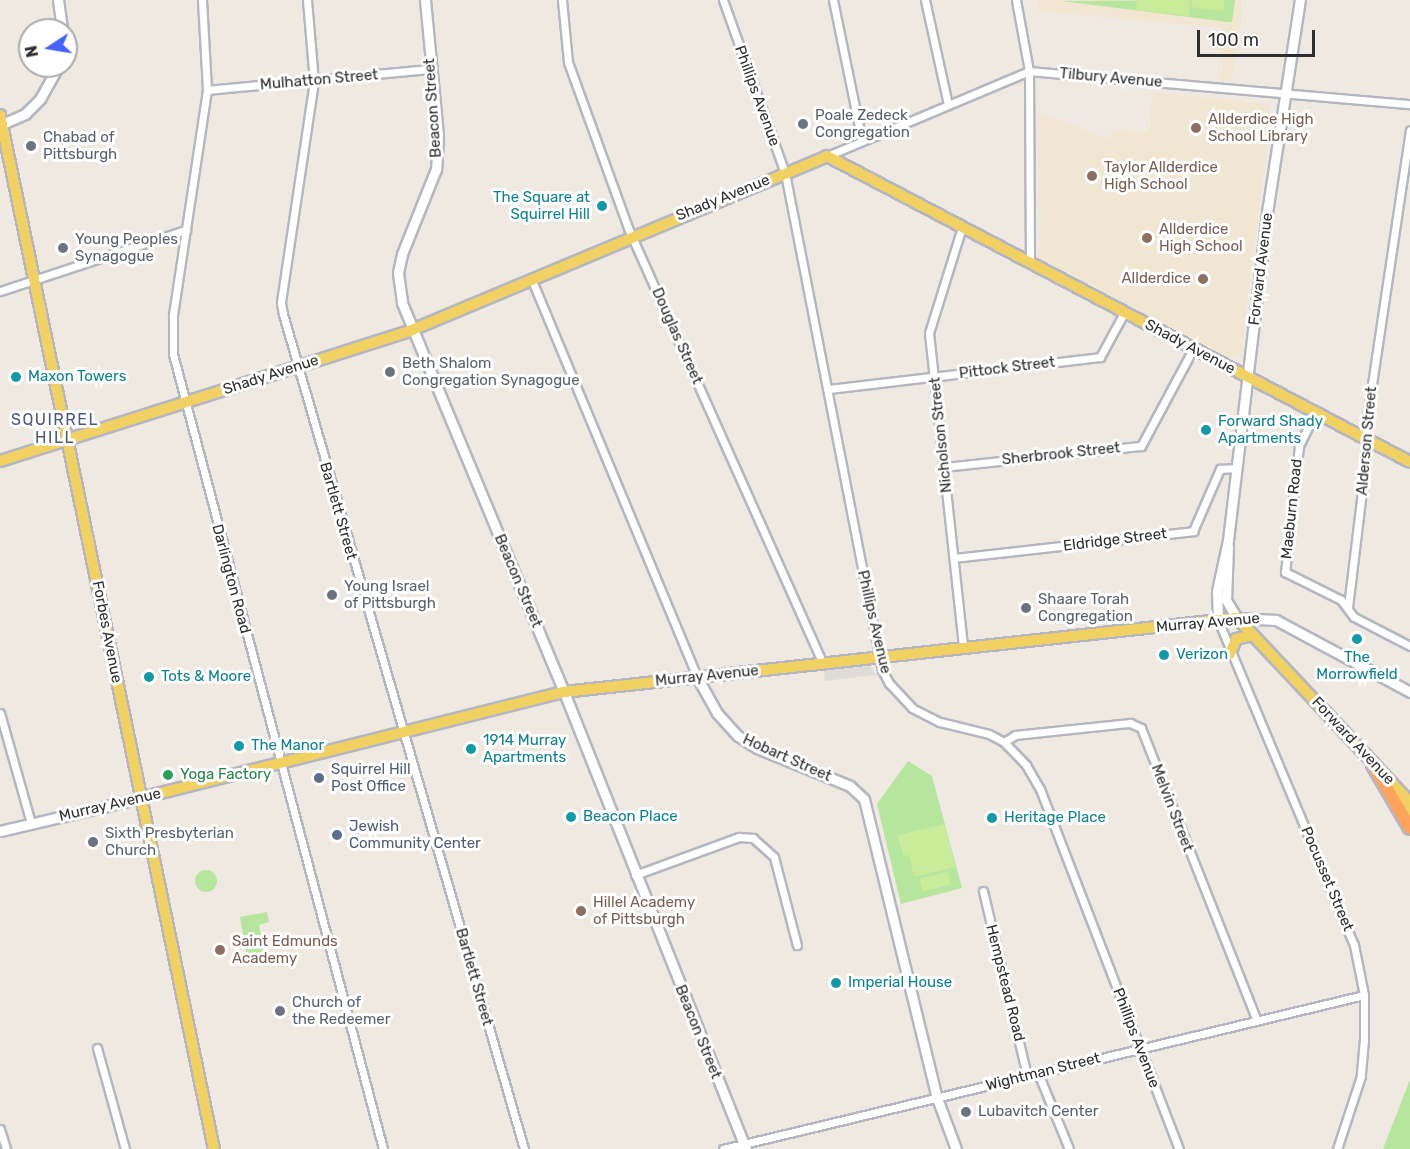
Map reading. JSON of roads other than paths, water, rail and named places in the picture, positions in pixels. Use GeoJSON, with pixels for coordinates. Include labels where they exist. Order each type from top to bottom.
{"type":"FeatureCollection","features":[{"type":"Feature","properties":{"kind":"highway"},"geometry":{"type":"LineString","coordinates":[[1373,765],[1410,828]]}},
{"type":"Feature","properties":{"kind":"main road"},"geometry":{"type":"LineString","coordinates":[[58,0],[60,18]]}},
{"type":"Feature","properties":{"kind":"main road","name":"Beacon Street"},"geometry":{"type":"LineString","coordinates":[[425,0],[438,135],[436,170],[398,273],[402,303],[564,692],[744,1146]]}},
{"type":"Feature","properties":{"kind":"main road","name":"Forward Avenue"},"geometry":{"type":"LineString","coordinates":[[1218,620],[1216,608],[1228,540],[1300,0]]}},
{"type":"Feature","properties":{"kind":"main road"},"geometry":{"type":"LineString","coordinates":[[1,122],[25,114],[40,99],[51,78]]}},
{"type":"Feature","properties":{"kind":"main road","name":"Forbes Avenue"},"geometry":{"type":"LineString","coordinates":[[1,122],[69,440],[214,1149]]}},
{"type":"Feature","properties":{"kind":"main road","name":"Shady Avenue"},"geometry":{"type":"LineString","coordinates":[[0,461],[412,330],[531,278],[827,156],[1410,462]]}},
{"type":"Feature","properties":{"kind":"main road","name":"Forward Avenue"},"geometry":{"type":"LineString","coordinates":[[1218,620],[1226,600],[1228,540]]}},
{"type":"Feature","properties":{"kind":"main road","name":"Forward Avenue"},"geometry":{"type":"LineString","coordinates":[[1226,600],[1237,618],[1410,802]]}},
{"type":"Feature","properties":{"kind":"main road","name":"Murray Avenue"},"geometry":{"type":"LineString","coordinates":[[0,831],[564,692],[1237,618],[1276,620],[1410,692]]}},
{"type":"Feature","properties":{"kind":"main road"},"geometry":{"type":"LineString","coordinates":[[1230,654],[1236,639],[1253,635]]}},
{"type":"Feature","properties":{"kind":"main road","name":"Hobart Street"},"geometry":{"type":"LineString","coordinates":[[698,677],[717,713],[738,736],[757,748],[850,786],[864,799],[938,1098],[956,1149]]}},
{"type":"Feature","properties":{"kind":"main road"},"geometry":{"type":"LineString","coordinates":[[1373,765],[1410,815]]}},
{"type":"Feature","properties":{"kind":"street","name":"Darlington Road"},"geometry":{"type":"LineString","coordinates":[[202,0],[207,90],[186,230],[173,334],[173,354],[383,1149]]}},
{"type":"Feature","properties":{"kind":"street","name":"Bartlett Street"},"geometry":{"type":"LineString","coordinates":[[307,0],[314,81],[281,303],[296,367],[524,1149]]}},
{"type":"Feature","properties":{"kind":"street","name":"Douglas Street"},"geometry":{"type":"LineString","coordinates":[[562,0],[568,62],[632,236],[823,663]]}},
{"type":"Feature","properties":{"kind":"street","name":"Phillips Avenue"},"geometry":{"type":"LineString","coordinates":[[723,0],[785,173],[879,658],[889,683],[912,708],[940,722],[988,734],[1004,742],[1026,765],[1040,789],[1179,1149]]}},
{"type":"Feature","properties":{"kind":"street"},"geometry":{"type":"LineString","coordinates":[[833,0],[862,141]]}},
{"type":"Feature","properties":{"kind":"street"},"geometry":{"type":"LineString","coordinates":[[925,0],[948,105]]}},
{"type":"Feature","properties":{"kind":"street"},"geometry":{"type":"LineString","coordinates":[[1016,0],[1029,71],[1030,263]]}},
{"type":"Feature","properties":{"kind":"street","name":"Mulhatton Street"},"geometry":{"type":"LineString","coordinates":[[207,90],[431,69]]}},
{"type":"Feature","properties":{"kind":"street","name":"Tilbury Avenue"},"geometry":{"type":"LineString","coordinates":[[827,156],[1029,71],[1410,104]]}},
{"type":"Feature","properties":{"kind":"street","name":"Alderson Street"},"geometry":{"type":"LineString","coordinates":[[1348,607],[1366,440],[1410,130]]}},
{"type":"Feature","properties":{"kind":"street","name":"Nicholson Street"},"geometry":{"type":"LineString","coordinates":[[962,227],[929,333],[963,648]]}},
{"type":"Feature","properties":{"kind":"street"},"geometry":{"type":"LineString","coordinates":[[0,291],[186,230]]}},
{"type":"Feature","properties":{"kind":"street","name":"Hobart Street"},"geometry":{"type":"LineString","coordinates":[[531,278],[698,677]]}},
{"type":"Feature","properties":{"kind":"street","name":"Pittock Street"},"geometry":{"type":"LineString","coordinates":[[828,389],[1100,357],[1124,313]]}},
{"type":"Feature","properties":{"kind":"street","name":"Sherbrook Street"},"geometry":{"type":"LineString","coordinates":[[944,467],[1141,446],[1193,349]]}},
{"type":"Feature","properties":{"kind":"street","name":"Maeburn Road"},"geometry":{"type":"LineString","coordinates":[[1315,413],[1299,446],[1285,572],[1341,600],[1348,607]]}},
{"type":"Feature","properties":{"kind":"street","name":"Eldridge Street"},"geometry":{"type":"LineString","coordinates":[[954,558],[1193,531],[1220,469],[1237,468]]}},
{"type":"Feature","properties":{"kind":"street"},"geometry":{"type":"LineString","coordinates":[[1348,607],[1354,617],[1410,646]]}},
{"type":"Feature","properties":{"kind":"street","name":"Pocusset Street"},"geometry":{"type":"LineString","coordinates":[[1218,620],[1230,654],[1343,913],[1364,996],[1361,1076],[1337,1149]]}},
{"type":"Feature","properties":{"kind":"street"},"geometry":{"type":"LineString","coordinates":[[0,713],[31,823]]}},
{"type":"Feature","properties":{"kind":"street","name":"Melvin Street"},"geometry":{"type":"LineString","coordinates":[[1004,742],[1015,735],[1130,723],[1141,728],[1256,1019]]}},
{"type":"Feature","properties":{"kind":"street"},"geometry":{"type":"LineString","coordinates":[[635,875],[739,837],[753,838],[774,857],[797,945]]}},
{"type":"Feature","properties":{"kind":"street","name":"Hempstead Road"},"geometry":{"type":"LineString","coordinates":[[983,891],[1027,1075]]}},
{"type":"Feature","properties":{"kind":"street","name":"Wightman Street"},"geometry":{"type":"LineString","coordinates":[[723,1149],[744,1146],[1256,1019],[1364,996]]}},
{"type":"Feature","properties":{"kind":"street"},"geometry":{"type":"LineString","coordinates":[[97,1048],[125,1149]]}},
{"type":"Feature","properties":{"kind":"street"},"geometry":{"type":"LineString","coordinates":[[1038,1073],[1070,1149]]}},
{"type":"Feature","properties":{"kind":"street"},"geometry":{"type":"LineString","coordinates":[[0,1129],[6,1149]]}},
{"type":"Feature","properties":{"kind":"place","name":"Poale Zedeck Congregation"},"geometry":{"type":"Point","coordinates":[803,124]}},
{"type":"Feature","properties":{"kind":"place","name":"Allderdice High School Library"},"geometry":{"type":"Point","coordinates":[1196,128]}},
{"type":"Feature","properties":{"kind":"place","name":"Chabad of Pittsburgh"},"geometry":{"type":"Point","coordinates":[31,146]}},
{"type":"Feature","properties":{"kind":"place","name":"Taylor Allderdice High School"},"geometry":{"type":"Point","coordinates":[1092,176]}},
{"type":"Feature","properties":{"kind":"place","name":"The Square at Squirrel Hill"},"geometry":{"type":"Point","coordinates":[602,206]}},
{"type":"Feature","properties":{"kind":"place","name":"Allderdice High School"},"geometry":{"type":"Point","coordinates":[1147,238]}},
{"type":"Feature","properties":{"kind":"place","name":"Young Peoples Synagogue"},"geometry":{"type":"Point","coordinates":[63,248]}},
{"type":"Feature","properties":{"kind":"place","name":"Allderdice"},"geometry":{"type":"Point","coordinates":[1203,279]}},
{"type":"Feature","properties":{"kind":"place","name":"Beth Shalom Congregation Synagogue"},"geometry":{"type":"Point","coordinates":[390,372]}},
{"type":"Feature","properties":{"kind":"place","name":"Maxon Towers"},"geometry":{"type":"Point","coordinates":[16,377]}},
{"type":"Feature","properties":{"kind":"place","name":"Forward Shady Apartments"},"geometry":{"type":"Point","coordinates":[1206,430]}},
{"type":"Feature","properties":{"kind":"place","name":"Young Israel of Pittsburgh"},"geometry":{"type":"Point","coordinates":[332,595]}},
{"type":"Feature","properties":{"kind":"place","name":"Shaare Torah Congregation"},"geometry":{"type":"Point","coordinates":[1026,608]}},
{"type":"Feature","properties":{"kind":"place","name":"The Morrowfield"},"geometry":{"type":"Point","coordinates":[1357,639]}},
{"type":"Feature","properties":{"kind":"place","name":"Verizon"},"geometry":{"type":"Point","coordinates":[1164,655]}},
{"type":"Feature","properties":{"kind":"place","name":"Tots & Moore"},"geometry":{"type":"Point","coordinates":[149,677]}},
{"type":"Feature","properties":{"kind":"place","name":"The Manor"},"geometry":{"type":"Point","coordinates":[239,746]}},
{"type":"Feature","properties":{"kind":"place","name":"1914 Murray Apartments"},"geometry":{"type":"Point","coordinates":[471,749]}},
{"type":"Feature","properties":{"kind":"place","name":"Yoga Factory"},"geometry":{"type":"Point","coordinates":[168,775]}},
{"type":"Feature","properties":{"kind":"place","name":"Squirrel Hill Post Office"},"geometry":{"type":"Point","coordinates":[319,778]}},
{"type":"Feature","properties":{"kind":"place","name":"Beacon Place"},"geometry":{"type":"Point","coordinates":[571,817]}},
{"type":"Feature","properties":{"kind":"place","name":"Heritage Place"},"geometry":{"type":"Point","coordinates":[992,818]}},
{"type":"Feature","properties":{"kind":"place","name":"Jewish Community Center"},"geometry":{"type":"Point","coordinates":[337,835]}},
{"type":"Feature","properties":{"kind":"place","name":"Sixth Presbyterian Church"},"geometry":{"type":"Point","coordinates":[93,842]}},
{"type":"Feature","properties":{"kind":"place","name":"Hillel Academy of Pittsburgh"},"geometry":{"type":"Point","coordinates":[581,911]}},
{"type":"Feature","properties":{"kind":"place","name":"Saint Edmunds Academy"},"geometry":{"type":"Point","coordinates":[220,950]}},
{"type":"Feature","properties":{"kind":"place","name":"Imperial House"},"geometry":{"type":"Point","coordinates":[836,983]}},
{"type":"Feature","properties":{"kind":"place","name":"Church of the Redeemer"},"geometry":{"type":"Point","coordinates":[280,1011]}},
{"type":"Feature","properties":{"kind":"place","name":"Lubavitch Center"},"geometry":{"type":"Point","coordinates":[966,1112]}},
{"type":"Feature","properties":{"kind":"district","name":"SQUIRREL HILL"},"geometry":{"type":"Point","coordinates":[55,429]}}]}
